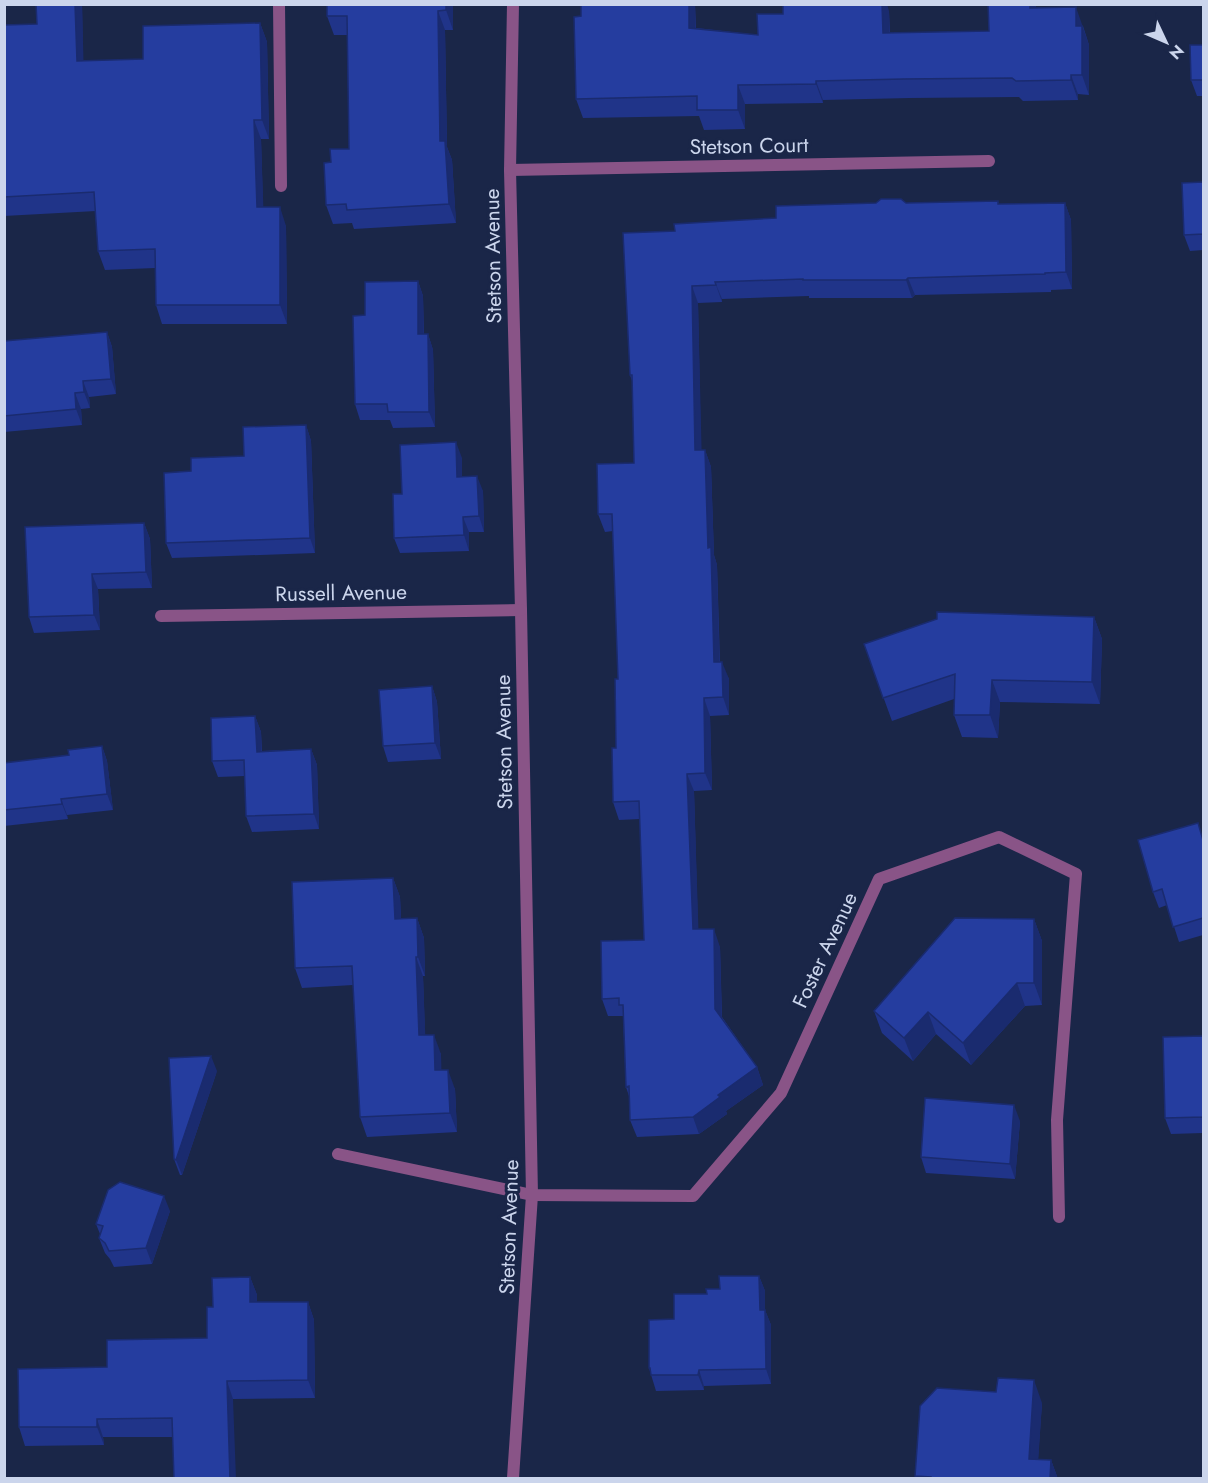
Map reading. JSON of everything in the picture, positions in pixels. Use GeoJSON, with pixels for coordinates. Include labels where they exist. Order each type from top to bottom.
{"type":"FeatureCollection","features":[{"type":"Feature","properties":{"kind":"street"},"geometry":{"type":"LineString","coordinates":[[279,4],[281,186]]}},
{"type":"Feature","properties":{"kind":"street","name":"Stetson Avenue"},"geometry":{"type":"LineString","coordinates":[[513,4],[510,170],[532,1195],[513,1479]]}},
{"type":"Feature","properties":{"kind":"street","name":"Stetson Court"},"geometry":{"type":"LineString","coordinates":[[510,170],[989,161]]}},
{"type":"Feature","properties":{"kind":"street","name":"Russell Avenue"},"geometry":{"type":"LineString","coordinates":[[161,616],[521,610]]}},
{"type":"Feature","properties":{"kind":"street","name":"Foster Avenue"},"geometry":{"type":"LineString","coordinates":[[338,1154],[532,1195],[693,1196],[781,1093],[879,879],[999,837],[1076,874],[1057,1120],[1059,1217]]}},
{"type":"Feature","properties":{"kind":"building"},"geometry":{"type":"Polygon","coordinates":[[[36,4],[75,4],[77,61],[143,59],[143,26],[260,23],[262,120],[254,120],[257,207],[280,207],[280,305],[156,305],[155,249],[98,251],[94,192],[4,197],[4,25],[37,24],[36,4]]]}},
{"type":"Feature","properties":{"kind":"building"},"geometry":{"type":"Polygon","coordinates":[[[327,4],[446,4],[446,10],[438,11],[440,141],[445,141],[449,204],[347,210],[346,204],[326,205],[324,163],[331,162],[330,149],[349,149],[347,16],[327,16],[327,4]]]}},
{"type":"Feature","properties":{"kind":"building"},"geometry":{"type":"Polygon","coordinates":[[[581,4],[689,4],[689,28],[758,35],[757,14],[783,14],[783,4],[882,4],[883,33],[989,31],[988,4],[1030,4],[1030,8],[1076,7],[1076,26],[1082,26],[1082,75],[1071,75],[1071,80],[903,79],[816,81],[816,84],[738,85],[738,110],[697,110],[697,96],[576,99],[574,17],[581,16],[581,4]]]}},
{"type":"Feature","properties":{"kind":"building"},"geometry":{"type":"Polygon","coordinates":[[[1190,45],[1203,45],[1203,80],[1191,80],[1190,45]]]}},
{"type":"Feature","properties":{"kind":"building"},"geometry":{"type":"Polygon","coordinates":[[[1203,182],[1203,234],[1184,235],[1182,183],[1203,182]]]}},
{"type":"Feature","properties":{"kind":"building"},"geometry":{"type":"Polygon","coordinates":[[[881,199],[901,199],[906,203],[998,201],[998,204],[1065,203],[1066,272],[908,278],[906,280],[803,279],[715,282],[716,285],[692,286],[695,450],[705,450],[708,548],[711,547],[714,662],[722,662],[723,697],[704,698],[705,773],[687,774],[693,929],[714,929],[715,1009],[757,1067],[718,1095],[720,1097],[693,1117],[630,1120],[629,1086],[626,1087],[623,1005],[619,1005],[619,998],[602,999],[601,941],[644,940],[639,801],[613,802],[612,748],[616,748],[615,679],[618,679],[612,514],[598,514],[597,464],[634,463],[632,375],[630,375],[623,233],[675,231],[674,224],[776,218],[776,206],[876,203],[881,199]]]}},
{"type":"Feature","properties":{"kind":"building"},"geometry":{"type":"Polygon","coordinates":[[[418,281],[418,334],[428,334],[429,412],[388,412],[387,404],[355,404],[353,316],[365,315],[365,282],[418,281]]]}},
{"type":"Feature","properties":{"kind":"building"},"geometry":{"type":"Polygon","coordinates":[[[107,332],[111,379],[83,381],[84,392],[75,393],[76,409],[4,416],[4,341],[107,332]]]}},
{"type":"Feature","properties":{"kind":"building"},"geometry":{"type":"Polygon","coordinates":[[[306,425],[310,538],[166,543],[164,473],[191,471],[191,458],[244,456],[243,427],[306,425]]]}},
{"type":"Feature","properties":{"kind":"building"},"geometry":{"type":"Polygon","coordinates":[[[456,442],[457,477],[477,476],[479,516],[463,517],[464,535],[394,538],[393,494],[402,494],[400,445],[456,442]]]}},
{"type":"Feature","properties":{"kind":"building"},"geometry":{"type":"Polygon","coordinates":[[[144,523],[146,572],[92,574],[94,615],[29,617],[25,527],[144,523]]]}},
{"type":"Feature","properties":{"kind":"building"},"geometry":{"type":"Polygon","coordinates":[[[937,612],[1094,617],[1092,682],[992,680],[990,715],[954,715],[955,674],[883,698],[864,644],[937,619],[937,612]]]}},
{"type":"Feature","properties":{"kind":"building"},"geometry":{"type":"Polygon","coordinates":[[[432,686],[435,743],[383,746],[379,690],[432,686]]]}},
{"type":"Feature","properties":{"kind":"building"},"geometry":{"type":"Polygon","coordinates":[[[255,716],[257,752],[311,749],[314,814],[246,816],[244,760],[212,761],[211,718],[255,716]]]}},
{"type":"Feature","properties":{"kind":"building"},"geometry":{"type":"Polygon","coordinates":[[[102,746],[107,794],[61,799],[62,804],[4,810],[4,763],[69,755],[68,750],[102,746]]]}},
{"type":"Feature","properties":{"kind":"building"},"geometry":{"type":"Polygon","coordinates":[[[1198,823],[1203,840],[1203,918],[1173,927],[1162,889],[1153,892],[1138,840],[1198,823]]]}},
{"type":"Feature","properties":{"kind":"building"},"geometry":{"type":"Polygon","coordinates":[[[393,878],[395,919],[417,918],[419,1035],[434,1035],[435,1070],[448,1070],[450,1113],[360,1117],[352,966],[295,968],[292,882],[393,878]]]}},
{"type":"Feature","properties":{"kind":"building"},"geometry":{"type":"Polygon","coordinates":[[[955,918],[1034,919],[1034,983],[1017,983],[963,1043],[928,1012],[904,1038],[874,1011],[955,918]]]}},
{"type":"Feature","properties":{"kind":"building"},"geometry":{"type":"Polygon","coordinates":[[[1203,1036],[1203,1117],[1165,1118],[1163,1037],[1203,1036]]]}},
{"type":"Feature","properties":{"kind":"building"},"geometry":{"type":"Polygon","coordinates":[[[211,1056],[176,1160],[174,1159],[169,1058],[211,1056]]]}},
{"type":"Feature","properties":{"kind":"building"},"geometry":{"type":"Polygon","coordinates":[[[925,1098],[1014,1105],[1010,1164],[921,1157],[925,1098]]]}},
{"type":"Feature","properties":{"kind":"building"},"geometry":{"type":"Polygon","coordinates":[[[120,1182],[164,1196],[146,1248],[109,1251],[99,1238],[103,1226],[96,1224],[108,1190],[120,1182]]]}},
{"type":"Feature","properties":{"kind":"building"},"geometry":{"type":"Polygon","coordinates":[[[719,1276],[759,1276],[760,1310],[765,1310],[766,1369],[699,1370],[698,1375],[651,1375],[649,1320],[674,1319],[674,1294],[707,1294],[706,1289],[720,1289],[719,1276]]]}},
{"type":"Feature","properties":{"kind":"building"},"geometry":{"type":"Polygon","coordinates":[[[250,1277],[250,1302],[308,1302],[308,1380],[227,1381],[230,1479],[174,1479],[172,1418],[97,1419],[97,1427],[19,1427],[18,1369],[107,1367],[107,1340],[207,1338],[207,1307],[213,1307],[212,1278],[250,1277]]]}},
{"type":"Feature","properties":{"kind":"building"},"geometry":{"type":"Polygon","coordinates":[[[998,1378],[1034,1380],[1029,1459],[1051,1460],[1050,1479],[931,1479],[931,1477],[915,1476],[920,1406],[937,1388],[996,1392],[998,1378]]]}}]}
